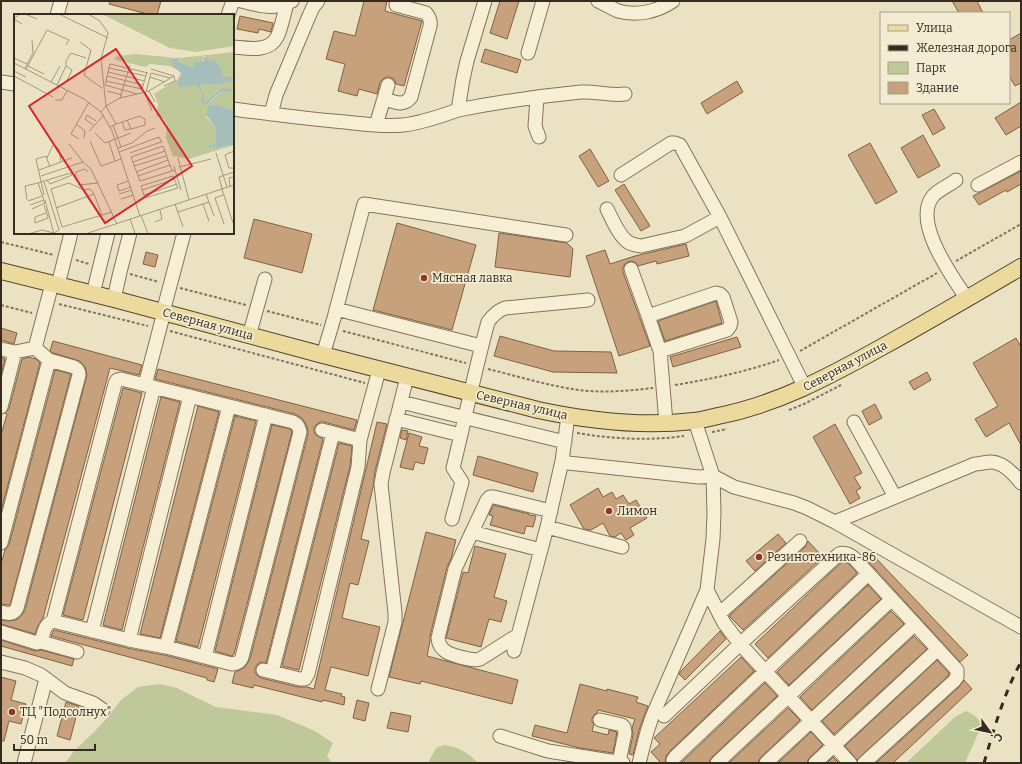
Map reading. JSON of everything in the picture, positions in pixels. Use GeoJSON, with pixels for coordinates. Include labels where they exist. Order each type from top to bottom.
{"type":"FeatureCollection","features":[{"type":"Feature","properties":{"kind":"main road","name":"Северная улица"},"geometry":{"type":"LineString","coordinates":[[1,271],[114,299],[249,336],[538,410],[567,430],[608,422],[666,423],[697,428],[805,388],[931,320],[1021,267]]}},
{"type":"Feature","properties":{"kind":"lane"},"geometry":{"type":"LineString","coordinates":[[228,14],[233,1]]}},
{"type":"Feature","properties":{"kind":"lane"},"geometry":{"type":"LineString","coordinates":[[241,1],[275,7],[290,3]]}},
{"type":"Feature","properties":{"kind":"lane"},"geometry":{"type":"LineString","coordinates":[[271,114],[276,95],[309,16],[318,1]]}},
{"type":"Feature","properties":{"kind":"lane"},"geometry":{"type":"LineString","coordinates":[[458,110],[467,61],[485,1]]}},
{"type":"Feature","properties":{"kind":"lane"},"geometry":{"type":"LineString","coordinates":[[528,53],[543,1]]}},
{"type":"Feature","properties":{"kind":"lane"},"geometry":{"type":"LineString","coordinates":[[598,1],[619,11],[641,13],[659,9],[673,1]]}},
{"type":"Feature","properties":{"kind":"lane"},"geometry":{"type":"LineString","coordinates":[[234,46],[259,48],[268,46],[277,37],[290,3]]}},
{"type":"Feature","properties":{"kind":"lane"},"geometry":{"type":"LineString","coordinates":[[384,99],[404,103],[411,97],[430,26],[429,17],[426,14],[396,5]]}},
{"type":"Feature","properties":{"kind":"lane"},"geometry":{"type":"LineString","coordinates":[[1,82],[14,84]]}},
{"type":"Feature","properties":{"kind":"lane"},"geometry":{"type":"LineString","coordinates":[[376,125],[388,85]]}},
{"type":"Feature","properties":{"kind":"lane"},"geometry":{"type":"LineString","coordinates":[[234,109],[298,118],[386,126],[414,123],[442,116],[458,110],[497,102],[583,92],[616,95],[624,94]]}},
{"type":"Feature","properties":{"kind":"lane"},"geometry":{"type":"LineString","coordinates":[[537,98],[535,126],[539,137]]}},
{"type":"Feature","properties":{"kind":"lane"},"geometry":{"type":"LineString","coordinates":[[621,175],[671,143],[675,143],[680,146],[720,217],[805,388]]}},
{"type":"Feature","properties":{"kind":"lane"},"geometry":{"type":"LineString","coordinates":[[978,185],[1021,162]]}},
{"type":"Feature","properties":{"kind":"lane"},"geometry":{"type":"LineString","coordinates":[[956,180],[934,195],[929,202],[928,225],[931,236],[946,267],[967,299]]}},
{"type":"Feature","properties":{"kind":"lane"},"geometry":{"type":"LineString","coordinates":[[323,355],[364,204],[566,234]]}},
{"type":"Feature","properties":{"kind":"lane"},"geometry":{"type":"LineString","coordinates":[[607,209],[623,238],[634,245],[641,246],[684,236],[720,217]]}},
{"type":"Feature","properties":{"kind":"lane"},"geometry":{"type":"LineString","coordinates":[[35,348],[45,309],[65,258],[71,234]]}},
{"type":"Feature","properties":{"kind":"lane"},"geometry":{"type":"LineString","coordinates":[[93,294],[108,234]]}},
{"type":"Feature","properties":{"kind":"lane"},"geometry":{"type":"LineString","coordinates":[[114,299],[130,234]]}},
{"type":"Feature","properties":{"kind":"lane"},"geometry":{"type":"LineString","coordinates":[[92,631],[150,386],[163,312],[184,234]]}},
{"type":"Feature","properties":{"kind":"lane"},"geometry":{"type":"LineString","coordinates":[[631,269],[660,352],[666,423]]}},
{"type":"Feature","properties":{"kind":"lane"},"geometry":{"type":"LineString","coordinates":[[249,336],[265,279]]}},
{"type":"Feature","properties":{"kind":"lane"},"geometry":{"type":"LineString","coordinates":[[648,316],[716,293],[723,297],[731,322],[727,330],[660,352]]}},
{"type":"Feature","properties":{"kind":"lane"},"geometry":{"type":"LineString","coordinates":[[452,519],[462,482],[454,468],[476,366],[488,322],[497,311],[505,308],[588,300]]}},
{"type":"Feature","properties":{"kind":"lane"},"geometry":{"type":"LineString","coordinates":[[336,309],[481,346]]}},
{"type":"Feature","properties":{"kind":"lane"},"geometry":{"type":"LineString","coordinates":[[1,349],[15,352],[35,348]]}},
{"type":"Feature","properties":{"kind":"lane"},"geometry":{"type":"LineString","coordinates":[[1,612],[12,614],[18,608],[79,375],[79,371],[74,367],[49,360],[35,348]]}},
{"type":"Feature","properties":{"kind":"lane"},"geometry":{"type":"LineString","coordinates":[[1,407],[15,352]]}},
{"type":"Feature","properties":{"kind":"lane"},"geometry":{"type":"LineString","coordinates":[[1,543],[49,360]]}},
{"type":"Feature","properties":{"kind":"lane"},"geometry":{"type":"LineString","coordinates":[[360,440],[328,432],[267,671],[300,679],[305,679],[308,674],[358,467],[360,440],[380,370]]}},
{"type":"Feature","properties":{"kind":"lane"},"geometry":{"type":"LineString","coordinates":[[378,689],[395,622],[381,484],[407,377]]}},
{"type":"Feature","properties":{"kind":"lane"},"geometry":{"type":"LineString","coordinates":[[41,642],[46,626],[48,623],[53,621],[232,664],[240,662],[300,428],[293,422],[121,379],[117,380],[53,621]]}},
{"type":"Feature","properties":{"kind":"lane"},"geometry":{"type":"LineString","coordinates":[[129,640],[190,396]]}},
{"type":"Feature","properties":{"kind":"lane"},"geometry":{"type":"LineString","coordinates":[[401,402],[465,418],[567,430],[551,511],[514,651]]}},
{"type":"Feature","properties":{"kind":"lane"},"geometry":{"type":"LineString","coordinates":[[166,647],[229,406]]}},
{"type":"Feature","properties":{"kind":"lane"},"geometry":{"type":"LineString","coordinates":[[205,657],[266,415]]}},
{"type":"Feature","properties":{"kind":"lane"},"geometry":{"type":"LineString","coordinates":[[396,419],[461,435]]}},
{"type":"Feature","properties":{"kind":"lane"},"geometry":{"type":"LineString","coordinates":[[854,422],[895,497]]}},
{"type":"Feature","properties":{"kind":"lane"},"geometry":{"type":"LineString","coordinates":[[639,763],[652,717],[707,590],[713,539],[714,513],[712,476],[697,428]]}},
{"type":"Feature","properties":{"kind":"lane"},"geometry":{"type":"LineString","coordinates":[[562,461],[568,463],[699,477],[712,476],[734,487],[794,503],[835,522],[1021,627]]}},
{"type":"Feature","properties":{"kind":"lane"},"geometry":{"type":"LineString","coordinates":[[835,522],[975,464],[992,462],[1003,466],[1016,476],[1021,483]]}},
{"type":"Feature","properties":{"kind":"lane"},"geometry":{"type":"LineString","coordinates":[[518,635],[477,660],[453,656],[442,649],[438,643],[455,569],[487,500],[494,497],[551,511]]}},
{"type":"Feature","properties":{"kind":"lane"},"geometry":{"type":"LineString","coordinates":[[547,527],[622,548]]}},
{"type":"Feature","properties":{"kind":"lane"},"geometry":{"type":"LineString","coordinates":[[472,532],[541,550]]}},
{"type":"Feature","properties":{"kind":"lane"},"geometry":{"type":"LineString","coordinates":[[719,614],[800,541]]}},
{"type":"Feature","properties":{"kind":"lane"},"geometry":{"type":"LineString","coordinates":[[664,716],[740,644],[839,554],[849,554],[957,670],[957,677],[954,681],[864,763]]}},
{"type":"Feature","properties":{"kind":"lane"},"geometry":{"type":"LineString","coordinates":[[673,763],[675,757],[868,574]]}},
{"type":"Feature","properties":{"kind":"lane"},"geometry":{"type":"LineString","coordinates":[[707,590],[724,623],[740,644],[850,763]]}},
{"type":"Feature","properties":{"kind":"lane"},"geometry":{"type":"LineString","coordinates":[[717,763],[892,599]]}},
{"type":"Feature","properties":{"kind":"lane"},"geometry":{"type":"LineString","coordinates":[[766,763],[915,624]]}},
{"type":"Feature","properties":{"kind":"lane"},"geometry":{"type":"LineString","coordinates":[[1,632],[37,643],[41,642],[77,652]]}},
{"type":"Feature","properties":{"kind":"lane"},"geometry":{"type":"LineString","coordinates":[[815,763],[938,648]]}},
{"type":"Feature","properties":{"kind":"lane"},"geometry":{"type":"LineString","coordinates":[[1,662],[25,668],[41,675],[65,693],[92,703],[103,710]]}},
{"type":"Feature","properties":{"kind":"lane"},"geometry":{"type":"LineString","coordinates":[[24,763],[46,679]]}},
{"type":"Feature","properties":{"kind":"lane"},"geometry":{"type":"LineString","coordinates":[[500,736],[548,752],[621,763],[625,733],[624,727],[600,720]]}},
{"type":"Feature","properties":{"kind":"path"},"geometry":{"type":"LineString","coordinates":[[120,272],[476,366],[560,386],[578,390],[601,392],[629,391],[714,379],[789,357],[1021,224]]}},
{"type":"Feature","properties":{"kind":"path"},"geometry":{"type":"LineString","coordinates":[[1,242],[100,266]]}},
{"type":"Feature","properties":{"kind":"path"},"geometry":{"type":"LineString","coordinates":[[1,305],[37,314],[54,303],[375,385]]}},
{"type":"Feature","properties":{"kind":"path"},"geometry":{"type":"LineString","coordinates":[[786,411],[804,404],[844,384]]}},
{"type":"Feature","properties":{"kind":"path"},"geometry":{"type":"LineString","coordinates":[[567,430],[600,437],[636,440],[669,438],[697,428],[719,431],[733,427]]}},
{"type":"Feature","properties":{"kind":"green space"},"geometry":{"type":"Polygon","coordinates":[[[160,684],[177,688],[216,707],[277,715],[315,731],[333,743],[327,756],[332,763],[65,763],[74,751],[108,717],[121,700],[138,687],[160,684]]]}},
{"type":"Feature","properties":{"kind":"green space"},"geometry":{"type":"Polygon","coordinates":[[[966,711],[974,715],[979,720],[981,727],[965,763],[906,763],[955,717],[966,711]]]}},
{"type":"Feature","properties":{"kind":"green space"},"geometry":{"type":"Polygon","coordinates":[[[444,745],[454,747],[462,751],[471,756],[478,763],[428,763],[436,748],[444,745]]]}},
{"type":"Feature","properties":{"kind":"building"},"geometry":{"type":"Polygon","coordinates":[[[110,1],[161,1],[157,14],[147,14],[109,4],[110,1]]]}},
{"type":"Feature","properties":{"kind":"building"},"geometry":{"type":"Polygon","coordinates":[[[364,1],[387,1],[385,11],[422,21],[404,86],[396,84],[394,79],[387,77],[380,82],[377,94],[359,89],[357,96],[338,91],[345,64],[326,59],[334,31],[355,36],[364,1]]]}},
{"type":"Feature","properties":{"kind":"building"},"geometry":{"type":"Polygon","coordinates":[[[500,1],[519,1],[507,39],[490,33],[500,1]]]}},
{"type":"Feature","properties":{"kind":"building"},"geometry":{"type":"Polygon","coordinates":[[[952,1],[977,1],[982,12],[958,12],[952,1]]]}},
{"type":"Feature","properties":{"kind":"building"},"geometry":{"type":"Polygon","coordinates":[[[240,16],[273,23],[271,32],[259,29],[258,33],[237,29],[240,16]]]}},
{"type":"Feature","properties":{"kind":"building"},"geometry":{"type":"Polygon","coordinates":[[[1021,33],[1021,83],[1015,86],[1010,78],[1010,39],[1021,33]]]}},
{"type":"Feature","properties":{"kind":"building"},"geometry":{"type":"Polygon","coordinates":[[[485,49],[521,60],[517,73],[481,62],[485,49]]]}},
{"type":"Feature","properties":{"kind":"building"},"geometry":{"type":"Polygon","coordinates":[[[737,81],[743,92],[707,114],[701,103],[737,81]]]}},
{"type":"Feature","properties":{"kind":"building"},"geometry":{"type":"Polygon","coordinates":[[[1021,102],[1021,126],[1006,135],[995,118],[1021,102]]]}},
{"type":"Feature","properties":{"kind":"building"},"geometry":{"type":"Polygon","coordinates":[[[934,109],[945,128],[933,135],[922,115],[934,109]]]}},
{"type":"Feature","properties":{"kind":"building"},"geometry":{"type":"Polygon","coordinates":[[[923,135],[940,166],[918,178],[901,148],[923,135]]]}},
{"type":"Feature","properties":{"kind":"building"},"geometry":{"type":"Polygon","coordinates":[[[870,143],[897,192],[876,204],[848,155],[870,143]]]}},
{"type":"Feature","properties":{"kind":"building"},"geometry":{"type":"Polygon","coordinates":[[[590,149],[609,181],[598,187],[579,156],[590,149]]]}},
{"type":"Feature","properties":{"kind":"building"},"geometry":{"type":"Polygon","coordinates":[[[1021,171],[1021,184],[1007,192],[1006,190],[979,205],[973,196],[1021,171]]]}},
{"type":"Feature","properties":{"kind":"building"},"geometry":{"type":"Polygon","coordinates":[[[624,184],[650,226],[641,231],[615,190],[624,184]]]}},
{"type":"Feature","properties":{"kind":"building"},"geometry":{"type":"Polygon","coordinates":[[[254,219],[312,234],[302,273],[244,258],[254,219]]]}},
{"type":"Feature","properties":{"kind":"building","name":"Мясная лавка"},"geometry":{"type":"Polygon","coordinates":[[[397,223],[476,245],[452,330],[373,310],[397,223]]]}},
{"type":"Feature","properties":{"kind":"building"},"geometry":{"type":"Polygon","coordinates":[[[499,233],[567,243],[573,249],[570,277],[495,267],[499,233]]]}},
{"type":"Feature","properties":{"kind":"building"},"geometry":{"type":"Polygon","coordinates":[[[686,244],[689,256],[657,264],[656,261],[638,266],[632,261],[625,264],[623,272],[650,346],[619,356],[586,256],[605,250],[610,264],[635,256],[686,244]]]}},
{"type":"Feature","properties":{"kind":"building"},"geometry":{"type":"Polygon","coordinates":[[[146,252],[158,255],[155,267],[143,264],[146,252]]]}},
{"type":"Feature","properties":{"kind":"building"},"geometry":{"type":"Polygon","coordinates":[[[716,301],[722,323],[665,341],[658,321],[716,301]]]}},
{"type":"Feature","properties":{"kind":"building"},"geometry":{"type":"Polygon","coordinates":[[[1,328],[17,333],[14,344],[1,340],[1,328]]]}},
{"type":"Feature","properties":{"kind":"building"},"geometry":{"type":"Polygon","coordinates":[[[500,336],[554,351],[611,352],[617,373],[553,372],[494,356],[500,336]]]}},
{"type":"Feature","properties":{"kind":"building"},"geometry":{"type":"Polygon","coordinates":[[[737,337],[741,347],[673,367],[670,357],[737,337]]]}},
{"type":"Feature","properties":{"kind":"building"},"geometry":{"type":"Polygon","coordinates":[[[1016,338],[1021,347],[1021,445],[1009,423],[986,437],[975,419],[998,406],[973,363],[1016,338]]]}},
{"type":"Feature","properties":{"kind":"building"},"geometry":{"type":"Polygon","coordinates":[[[53,341],[142,365],[139,375],[110,368],[43,618],[35,634],[1,624],[1,620],[16,620],[25,610],[87,375],[85,367],[80,361],[50,351],[53,341]]]}},
{"type":"Feature","properties":{"kind":"building"},"geometry":{"type":"Polygon","coordinates":[[[1,357],[5,359],[1,375],[1,357]]]}},
{"type":"Feature","properties":{"kind":"building"},"geometry":{"type":"Polygon","coordinates":[[[29,357],[36,359],[40,363],[1,511],[1,435],[7,414],[5,413],[9,409],[22,359],[29,357]]]}},
{"type":"Feature","properties":{"kind":"building"},"geometry":{"type":"Polygon","coordinates":[[[158,369],[357,420],[354,430],[324,422],[320,422],[314,428],[316,435],[323,439],[266,663],[260,662],[255,668],[255,673],[261,678],[298,687],[314,689],[377,422],[387,424],[375,471],[373,487],[361,539],[369,541],[358,585],[350,583],[342,618],[380,627],[368,676],[331,667],[325,690],[342,694],[341,696],[345,697],[344,705],[323,700],[322,702],[254,685],[253,688],[232,683],[235,672],[245,667],[250,659],[308,434],[306,424],[302,418],[295,414],[155,379],[158,369]]]}},
{"type":"Feature","properties":{"kind":"building"},"geometry":{"type":"Polygon","coordinates":[[[55,370],[71,374],[10,605],[1,604],[1,564],[5,550],[9,545],[55,370]]]}},
{"type":"Feature","properties":{"kind":"building"},"geometry":{"type":"Polygon","coordinates":[[[927,372],[931,380],[914,390],[909,382],[927,372]]]}},
{"type":"Feature","properties":{"kind":"building"},"geometry":{"type":"Polygon","coordinates":[[[123,388],[142,393],[83,620],[63,615],[123,388]]]}},
{"type":"Feature","properties":{"kind":"building"},"geometry":{"type":"Polygon","coordinates":[[[161,397],[180,402],[122,630],[103,625],[161,397]]]}},
{"type":"Feature","properties":{"kind":"building"},"geometry":{"type":"Polygon","coordinates":[[[875,404],[882,418],[869,425],[862,411],[875,404]]]}},
{"type":"Feature","properties":{"kind":"building"},"geometry":{"type":"Polygon","coordinates":[[[198,406],[219,412],[160,638],[140,634],[198,406]]]}},
{"type":"Feature","properties":{"kind":"building"},"geometry":{"type":"Polygon","coordinates":[[[235,416],[256,421],[198,647],[176,641],[235,416]]]}},
{"type":"Feature","properties":{"kind":"building"},"geometry":{"type":"Polygon","coordinates":[[[835,424],[862,473],[854,477],[861,488],[856,491],[860,498],[850,504],[813,437],[835,424]]]}},
{"type":"Feature","properties":{"kind":"building"},"geometry":{"type":"Polygon","coordinates":[[[272,425],[290,429],[292,432],[234,654],[232,656],[215,651],[272,425]]]}},
{"type":"Feature","properties":{"kind":"building"},"geometry":{"type":"Polygon","coordinates":[[[402,430],[408,431],[406,440],[400,438],[402,430]]]}},
{"type":"Feature","properties":{"kind":"building"},"geometry":{"type":"Polygon","coordinates":[[[409,433],[422,437],[419,446],[428,448],[424,464],[415,462],[413,470],[400,467],[409,433]]]}},
{"type":"Feature","properties":{"kind":"building"},"geometry":{"type":"Polygon","coordinates":[[[339,443],[352,446],[350,466],[299,670],[282,666],[339,443]]]}},
{"type":"Feature","properties":{"kind":"building"},"geometry":{"type":"Polygon","coordinates":[[[478,456],[538,473],[533,492],[473,475],[478,456]]]}},
{"type":"Feature","properties":{"kind":"building","name":"Лимон"},"geometry":{"type":"Polygon","coordinates":[[[598,488],[603,497],[612,492],[616,499],[623,495],[629,504],[636,500],[647,518],[630,528],[634,535],[626,540],[621,533],[615,537],[610,536],[603,523],[591,530],[584,529],[570,505],[598,488]]]}},
{"type":"Feature","properties":{"kind":"building"},"geometry":{"type":"Polygon","coordinates":[[[493,505],[536,516],[533,527],[526,526],[524,534],[490,525],[493,516],[489,515],[493,505]]]}},
{"type":"Feature","properties":{"kind":"building"},"geometry":{"type":"Polygon","coordinates":[[[426,532],[456,540],[451,559],[447,567],[430,636],[427,656],[518,680],[512,704],[421,681],[420,684],[389,677],[426,532]]]}},
{"type":"Feature","properties":{"kind":"building"},"geometry":{"type":"Polygon","coordinates":[[[778,534],[786,543],[755,571],[746,561],[778,534]]]}},
{"type":"Feature","properties":{"kind":"building"},"geometry":{"type":"Polygon","coordinates":[[[808,541],[823,557],[743,630],[729,616],[805,547],[808,541]]]}},
{"type":"Feature","properties":{"kind":"building"},"geometry":{"type":"Polygon","coordinates":[[[475,546],[506,554],[494,597],[507,601],[501,622],[489,619],[481,647],[446,638],[463,572],[468,573],[475,546]]]}},
{"type":"Feature","properties":{"kind":"building"},"geometry":{"type":"Polygon","coordinates":[[[871,553],[968,655],[960,662],[865,558],[871,553]]]}},
{"type":"Feature","properties":{"kind":"building"},"geometry":{"type":"Polygon","coordinates":[[[843,561],[849,564],[857,573],[768,658],[755,644],[843,561]]]}},
{"type":"Feature","properties":{"kind":"building"},"geometry":{"type":"Polygon","coordinates":[[[868,585],[881,599],[789,685],[777,672],[868,585]]]}},
{"type":"Feature","properties":{"kind":"building"},"geometry":{"type":"Polygon","coordinates":[[[891,611],[904,624],[812,710],[800,697],[891,611]]]}},
{"type":"Feature","properties":{"kind":"building"},"geometry":{"type":"Polygon","coordinates":[[[54,630],[218,669],[214,682],[207,680],[207,678],[51,636],[54,630]]]}},
{"type":"Feature","properties":{"kind":"building"},"geometry":{"type":"Polygon","coordinates":[[[720,631],[726,639],[685,680],[679,674],[681,671],[720,631]]]}},
{"type":"Feature","properties":{"kind":"building"},"geometry":{"type":"Polygon","coordinates":[[[914,636],[927,649],[834,734],[822,721],[914,636]]]}},
{"type":"Feature","properties":{"kind":"building"},"geometry":{"type":"Polygon","coordinates":[[[1,640],[35,651],[41,650],[74,659],[72,666],[1,646],[1,640]]]}},
{"type":"Feature","properties":{"kind":"building"},"geometry":{"type":"Polygon","coordinates":[[[741,657],[754,671],[670,751],[666,756],[665,763],[661,763],[651,752],[660,744],[654,738],[741,657]]]}},
{"type":"Feature","properties":{"kind":"building"},"geometry":{"type":"Polygon","coordinates":[[[937,660],[949,673],[948,676],[857,760],[845,746],[937,660]]]}},
{"type":"Feature","properties":{"kind":"building","name":"ТЦ \"Подсолнух\""},"geometry":{"type":"Polygon","coordinates":[[[1,677],[16,681],[11,700],[26,704],[21,724],[9,721],[4,741],[1,741],[1,677]]]}},
{"type":"Feature","properties":{"kind":"building"},"geometry":{"type":"Polygon","coordinates":[[[964,680],[972,689],[893,763],[876,763],[959,687],[964,680]]]}},
{"type":"Feature","properties":{"kind":"building"},"geometry":{"type":"Polygon","coordinates":[[[765,683],[777,696],[712,757],[709,763],[681,763],[765,683]]]}},
{"type":"Feature","properties":{"kind":"building"},"geometry":{"type":"Polygon","coordinates":[[[580,684],[638,697],[636,702],[648,706],[639,730],[633,755],[629,754],[633,735],[632,728],[635,719],[598,710],[592,718],[592,722],[594,724],[592,731],[608,735],[609,730],[617,732],[613,753],[580,748],[532,736],[535,725],[567,733],[580,684]]]}},
{"type":"Feature","properties":{"kind":"building"},"geometry":{"type":"Polygon","coordinates":[[[357,700],[369,703],[365,721],[353,718],[357,700]]]}},
{"type":"Feature","properties":{"kind":"building"},"geometry":{"type":"Polygon","coordinates":[[[66,702],[79,706],[70,740],[57,736],[66,702]]]}},
{"type":"Feature","properties":{"kind":"building"},"geometry":{"type":"Polygon","coordinates":[[[788,708],[800,720],[761,757],[758,763],[729,763],[788,708]]]}},
{"type":"Feature","properties":{"kind":"building"},"geometry":{"type":"Polygon","coordinates":[[[391,712],[411,716],[408,732],[387,728],[391,712]]]}},
{"type":"Feature","properties":{"kind":"building"},"geometry":{"type":"Polygon","coordinates":[[[811,732],[823,745],[810,757],[807,763],[778,763],[811,732]]]}},
{"type":"Feature","properties":{"kind":"building"},"geometry":{"type":"Polygon","coordinates":[[[833,757],[839,763],[827,763],[833,757]]]}},
{"type":"Feature","properties":{"kind":"railway"},"geometry":{"type":"LineString","coordinates":[[984,763],[1004,699],[1021,662]]}},
{"type":"Feature","properties":{"kind":"place","name":"Мясная лавка"},"geometry":{"type":"Point","coordinates":[424,278]}},
{"type":"Feature","properties":{"kind":"place","name":"Лимон"},"geometry":{"type":"Point","coordinates":[609,511]}},
{"type":"Feature","properties":{"kind":"place","name":"Резинотехника-86"},"geometry":{"type":"Point","coordinates":[759,557]}},
{"type":"Feature","properties":{"kind":"place","name":"ТЦ \"Подсолнух\""},"geometry":{"type":"Point","coordinates":[12,712]}}]}
